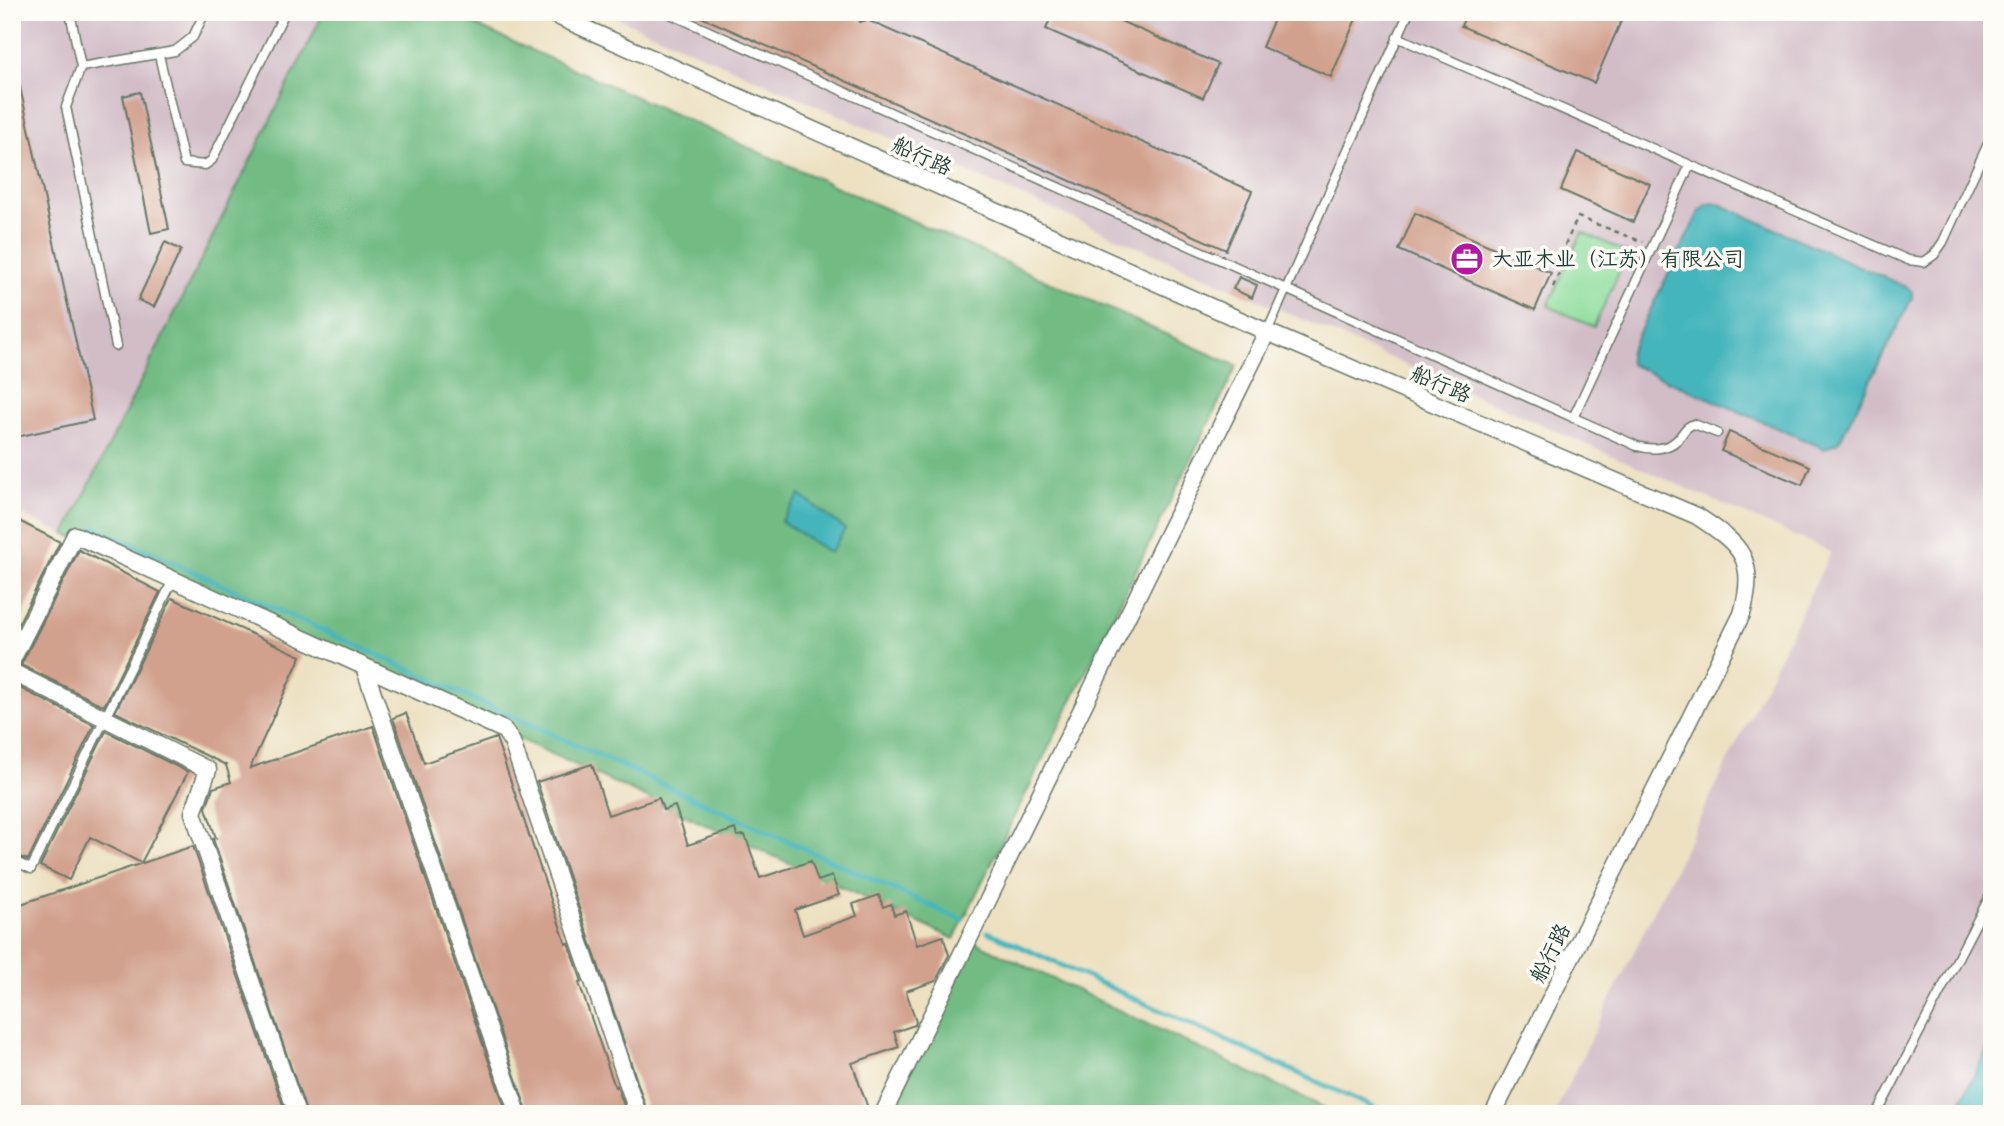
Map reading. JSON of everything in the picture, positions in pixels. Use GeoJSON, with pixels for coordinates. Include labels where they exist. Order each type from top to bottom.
{"type":"FeatureCollection","features":[{"type":"Feature","properties":{"kind":"street","name":"船行路"},"geometry":{"type":"LineString","coordinates":[[548,12],[1267,332],[1697,516],[1725,534],[1742,552],[1748,574],[1742,614],[1493,1114]]}},
{"type":"Feature","properties":{"kind":"street"},"geometry":{"type":"LineString","coordinates":[[883,1114],[1267,332]]}},
{"type":"Feature","properties":{"kind":"street"},"geometry":{"type":"LineString","coordinates":[[12,660],[75,535],[504,730],[512,742],[638,1114]]}},
{"type":"Feature","properties":{"kind":"street"},"geometry":{"type":"LineString","coordinates":[[364,667],[518,1114]]}},
{"type":"Feature","properties":{"kind":"street"},"geometry":{"type":"LineString","coordinates":[[12,672],[208,770],[193,813],[297,1114]]}},
{"type":"Feature","properties":{"kind":"lane"},"geometry":{"type":"LineString","coordinates":[[70,12],[81,67],[66,107],[116,346]]}},
{"type":"Feature","properties":{"kind":"lane"},"geometry":{"type":"LineString","coordinates":[[81,67],[175,51],[193,37],[205,12]]}},
{"type":"Feature","properties":{"kind":"lane"},"geometry":{"type":"LineString","coordinates":[[159,55],[184,163],[205,165],[212,160],[285,12]]}},
{"type":"Feature","properties":{"kind":"lane"},"geometry":{"type":"LineString","coordinates":[[666,12],[831,82],[1286,290],[1646,449],[1674,443],[1690,425],[1698,425],[1717,433]]}},
{"type":"Feature","properties":{"kind":"lane"},"geometry":{"type":"LineString","coordinates":[[1267,332],[1409,12]]}},
{"type":"Feature","properties":{"kind":"lane"},"geometry":{"type":"LineString","coordinates":[[1397,37],[1908,260],[1924,262],[1934,255],[1943,242],[1992,135]]}},
{"type":"Feature","properties":{"kind":"lane"},"geometry":{"type":"LineString","coordinates":[[1980,160],[1992,167]]}},
{"type":"Feature","properties":{"kind":"lane"},"geometry":{"type":"LineString","coordinates":[[1573,418],[1690,165]]}},
{"type":"Feature","properties":{"kind":"lane"},"geometry":{"type":"LineString","coordinates":[[12,860],[31,869],[173,579]]}},
{"type":"Feature","properties":{"kind":"lane"},"geometry":{"type":"LineString","coordinates":[[1877,1114],[1992,892]]}},
{"type":"Feature","properties":{"kind":"path"},"geometry":{"type":"LineString","coordinates":[[1553,287],[1562,268],[1555,266],[1578,217],[1653,245]]}},
{"type":"Feature","properties":{"kind":"shaded area"},"geometry":{"type":"Polygon","coordinates":[[[12,12],[324,12],[65,534],[12,511],[12,12]]]}},
{"type":"Feature","properties":{"kind":"shaded area"},"geometry":{"type":"Polygon","coordinates":[[[604,12],[1992,12],[1992,1039],[1955,1114],[1554,1114],[1831,552],[604,12]]]}},
{"type":"Feature","properties":{"kind":"green space"},"geometry":{"type":"Polygon","coordinates":[[[324,12],[446,12],[1237,366],[954,939],[173,580],[65,534],[324,12]]]}},
{"type":"Feature","properties":{"kind":"green space"},"geometry":{"type":"Polygon","coordinates":[[[1582,232],[1628,253],[1594,327],[1548,306],[1582,232]]]}},
{"type":"Feature","properties":{"kind":"green space"},"geometry":{"type":"Polygon","coordinates":[[[975,942],[1325,1108],[1322,1114],[889,1114],[975,942]]]}},
{"type":"Feature","properties":{"kind":"water"},"geometry":{"type":"Polygon","coordinates":[[[1717,203],[1912,292],[1912,298],[1842,436],[1838,442],[1825,449],[1630,364],[1629,353],[1699,212],[1708,204],[1717,203]]]}},
{"type":"Feature","properties":{"kind":"water"},"geometry":{"type":"Polygon","coordinates":[[[800,495],[845,529],[830,553],[781,521],[800,495]]]}},
{"type":"Feature","properties":{"kind":"water"},"geometry":{"type":"Polygon","coordinates":[[[1992,1039],[1992,1114],[1955,1114],[1992,1039]]]}},
{"type":"Feature","properties":{"kind":"building"},"geometry":{"type":"Polygon","coordinates":[[[690,12],[849,12],[856,15],[860,22],[867,20],[1252,191],[1226,250],[690,12]]]}},
{"type":"Feature","properties":{"kind":"building"},"geometry":{"type":"Polygon","coordinates":[[[1053,12],[1100,12],[1218,64],[1203,98],[1046,29],[1053,12]]]}},
{"type":"Feature","properties":{"kind":"building"},"geometry":{"type":"Polygon","coordinates":[[[1277,12],[1359,12],[1331,77],[1262,47],[1277,12]]]}},
{"type":"Feature","properties":{"kind":"building"},"geometry":{"type":"Polygon","coordinates":[[[1467,12],[1625,12],[1594,83],[1461,26],[1467,12]]]}},
{"type":"Feature","properties":{"kind":"building"},"geometry":{"type":"Polygon","coordinates":[[[18,78],[93,420],[12,438],[12,79],[18,78]]]}},
{"type":"Feature","properties":{"kind":"building"},"geometry":{"type":"Polygon","coordinates":[[[140,92],[169,229],[151,233],[123,96],[140,92]]]}},
{"type":"Feature","properties":{"kind":"building"},"geometry":{"type":"Polygon","coordinates":[[[1577,152],[1650,184],[1633,222],[1561,190],[1577,152]]]}},
{"type":"Feature","properties":{"kind":"building"},"geometry":{"type":"Polygon","coordinates":[[[1415,213],[1551,273],[1535,310],[1399,250],[1415,213]]]}},
{"type":"Feature","properties":{"kind":"building"},"geometry":{"type":"Polygon","coordinates":[[[165,242],[181,250],[154,307],[138,300],[165,242]]]}},
{"type":"Feature","properties":{"kind":"building"},"geometry":{"type":"Polygon","coordinates":[[[1239,277],[1257,285],[1252,298],[1233,289],[1239,277]]]}},
{"type":"Feature","properties":{"kind":"building"},"geometry":{"type":"Polygon","coordinates":[[[1729,432],[1810,466],[1802,485],[1721,451],[1729,432]]]}},
{"type":"Feature","properties":{"kind":"building"},"geometry":{"type":"Polygon","coordinates":[[[19,521],[60,542],[12,636],[12,534],[19,521]]]}},
{"type":"Feature","properties":{"kind":"building"},"geometry":{"type":"Polygon","coordinates":[[[79,550],[160,592],[104,706],[21,665],[79,550]]]}},
{"type":"Feature","properties":{"kind":"building"},"geometry":{"type":"Polygon","coordinates":[[[172,598],[301,656],[250,768],[373,726],[507,1114],[307,1114],[213,839],[216,838],[206,808],[213,788],[231,782],[226,765],[115,712],[172,598]]]}},
{"type":"Feature","properties":{"kind":"building"},"geometry":{"type":"Polygon","coordinates":[[[12,684],[94,725],[28,860],[12,854],[12,684]]]}},
{"type":"Feature","properties":{"kind":"building"},"geometry":{"type":"Polygon","coordinates":[[[406,713],[424,763],[496,738],[566,944],[569,943],[582,982],[579,983],[615,1087],[617,1086],[627,1114],[528,1114],[393,718],[406,713]]]}},
{"type":"Feature","properties":{"kind":"building"},"geometry":{"type":"Polygon","coordinates":[[[106,731],[188,772],[141,863],[90,837],[69,880],[40,866],[106,731]]]}},
{"type":"Feature","properties":{"kind":"building"},"geometry":{"type":"Polygon","coordinates":[[[592,764],[608,815],[659,798],[663,810],[675,806],[688,845],[735,829],[737,836],[745,835],[760,878],[811,861],[818,881],[832,876],[839,895],[795,910],[803,935],[857,916],[853,904],[879,895],[883,907],[891,904],[894,915],[906,911],[917,945],[943,936],[949,955],[936,981],[906,991],[915,1025],[894,1032],[899,1047],[852,1063],[869,1111],[860,1114],[648,1114],[537,782],[592,764]]]}},
{"type":"Feature","properties":{"kind":"building"},"geometry":{"type":"Polygon","coordinates":[[[193,846],[286,1114],[12,1114],[12,907],[193,846]]]}},
{"type":"Feature","properties":{"kind":"waterway"},"geometry":{"type":"LineString","coordinates":[[95,527],[962,920]]}},
{"type":"Feature","properties":{"kind":"waterway"},"geometry":{"type":"LineString","coordinates":[[988,932],[1388,1114]]}},
{"type":"Feature","properties":{"kind":"place","name":"大亚木业（江苏）有限公司"},"geometry":{"type":"Point","coordinates":[1467,259]}}]}
